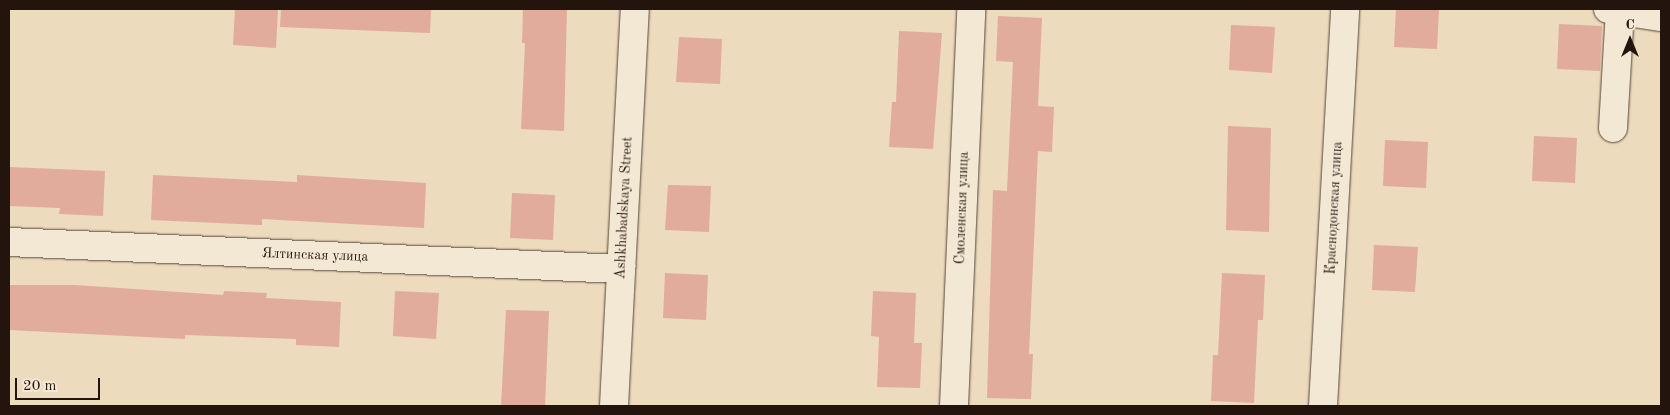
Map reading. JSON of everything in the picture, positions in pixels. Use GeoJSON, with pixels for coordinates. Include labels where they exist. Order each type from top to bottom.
{"type":"FeatureCollection","features":[{"type":"Feature","properties":{"kind":"street","name":"Ashkhabadskaya Street"},"geometry":{"type":"LineString","coordinates":[[614,406],[634,9]]}},
{"type":"Feature","properties":{"kind":"street","name":"Смоленская улица"},"geometry":{"type":"LineString","coordinates":[[954,406],[971,9]]}},
{"type":"Feature","properties":{"kind":"street","name":"Краснодонская улица"},"geometry":{"type":"LineString","coordinates":[[1323,406],[1345,9]]}},
{"type":"Feature","properties":{"kind":"street"},"geometry":{"type":"LineString","coordinates":[[1613,128],[1614,10],[1661,17]]}},
{"type":"Feature","properties":{"kind":"street","name":"Ялтинская улица"},"geometry":{"type":"LineString","coordinates":[[9,242],[621,269]]}},
{"type":"Feature","properties":{"kind":"building"},"geometry":{"type":"Polygon","coordinates":[[[235,9],[278,9],[276,48],[233,45],[235,9]]]}},
{"type":"Feature","properties":{"kind":"building"},"geometry":{"type":"Polygon","coordinates":[[[281,9],[431,9],[430,33],[280,27],[281,9]]]}},
{"type":"Feature","properties":{"kind":"building"},"geometry":{"type":"Polygon","coordinates":[[[523,9],[567,9],[564,131],[521,129],[525,43],[522,43],[523,9]]]}},
{"type":"Feature","properties":{"kind":"building"},"geometry":{"type":"Polygon","coordinates":[[[1396,9],[1439,9],[1437,49],[1394,47],[1396,9]]]}},
{"type":"Feature","properties":{"kind":"building"},"geometry":{"type":"Polygon","coordinates":[[[998,16],[1042,18],[1038,106],[1054,107],[1052,152],[1038,151],[1029,354],[1033,354],[1031,399],[987,398],[993,190],[1007,191],[1013,62],[996,61],[998,16]]]}},
{"type":"Feature","properties":{"kind":"building"},"geometry":{"type":"Polygon","coordinates":[[[1559,24],[1602,26],[1600,71],[1557,69],[1559,24]]]}},
{"type":"Feature","properties":{"kind":"building"},"geometry":{"type":"Polygon","coordinates":[[[1231,25],[1275,27],[1272,73],[1229,70],[1231,25]]]}},
{"type":"Feature","properties":{"kind":"building"},"geometry":{"type":"Polygon","coordinates":[[[899,31],[942,33],[933,149],[889,147],[892,102],[896,102],[899,31]]]}},
{"type":"Feature","properties":{"kind":"building"},"geometry":{"type":"Polygon","coordinates":[[[679,37],[722,39],[720,84],[676,82],[679,37]]]}},
{"type":"Feature","properties":{"kind":"building"},"geometry":{"type":"Polygon","coordinates":[[[1228,126],[1271,128],[1269,232],[1226,230],[1228,126]]]}},
{"type":"Feature","properties":{"kind":"building"},"geometry":{"type":"Polygon","coordinates":[[[1534,136],[1577,138],[1575,183],[1532,181],[1534,136]]]}},
{"type":"Feature","properties":{"kind":"building"},"geometry":{"type":"Polygon","coordinates":[[[1385,140],[1428,142],[1426,188],[1383,186],[1385,140]]]}},
{"type":"Feature","properties":{"kind":"building"},"geometry":{"type":"Polygon","coordinates":[[[9,167],[105,171],[103,216],[59,214],[60,208],[9,206],[9,167]]]}},
{"type":"Feature","properties":{"kind":"building"},"geometry":{"type":"Polygon","coordinates":[[[153,175],[297,182],[297,175],[426,183],[424,228],[262,219],[262,225],[151,220],[153,175]]]}},
{"type":"Feature","properties":{"kind":"building"},"geometry":{"type":"Polygon","coordinates":[[[668,185],[711,186],[709,232],[665,230],[668,185]]]}},
{"type":"Feature","properties":{"kind":"building"},"geometry":{"type":"Polygon","coordinates":[[[512,193],[555,195],[553,240],[510,238],[512,193]]]}},
{"type":"Feature","properties":{"kind":"building"},"geometry":{"type":"Polygon","coordinates":[[[1374,245],[1418,247],[1415,292],[1372,290],[1374,245]]]}},
{"type":"Feature","properties":{"kind":"building"},"geometry":{"type":"Polygon","coordinates":[[[665,273],[708,275],[706,320],[663,318],[665,273]]]}},
{"type":"Feature","properties":{"kind":"building"},"geometry":{"type":"Polygon","coordinates":[[[1222,273],[1265,275],[1263,320],[1258,320],[1254,403],[1211,401],[1213,355],[1218,355],[1222,273]]]}},
{"type":"Feature","properties":{"kind":"building"},"geometry":{"type":"Polygon","coordinates":[[[9,285],[75,285],[223,295],[224,291],[267,293],[266,298],[341,302],[339,347],[296,345],[296,339],[185,335],[185,339],[9,330],[9,285]]]}},
{"type":"Feature","properties":{"kind":"building"},"geometry":{"type":"Polygon","coordinates":[[[395,291],[439,293],[436,339],[393,336],[395,291]]]}},
{"type":"Feature","properties":{"kind":"building"},"geometry":{"type":"Polygon","coordinates":[[[873,291],[916,293],[914,343],[922,343],[920,388],[877,387],[879,337],[871,336],[873,291]]]}},
{"type":"Feature","properties":{"kind":"building"},"geometry":{"type":"Polygon","coordinates":[[[506,310],[549,311],[545,406],[501,406],[506,310]]]}}]}
